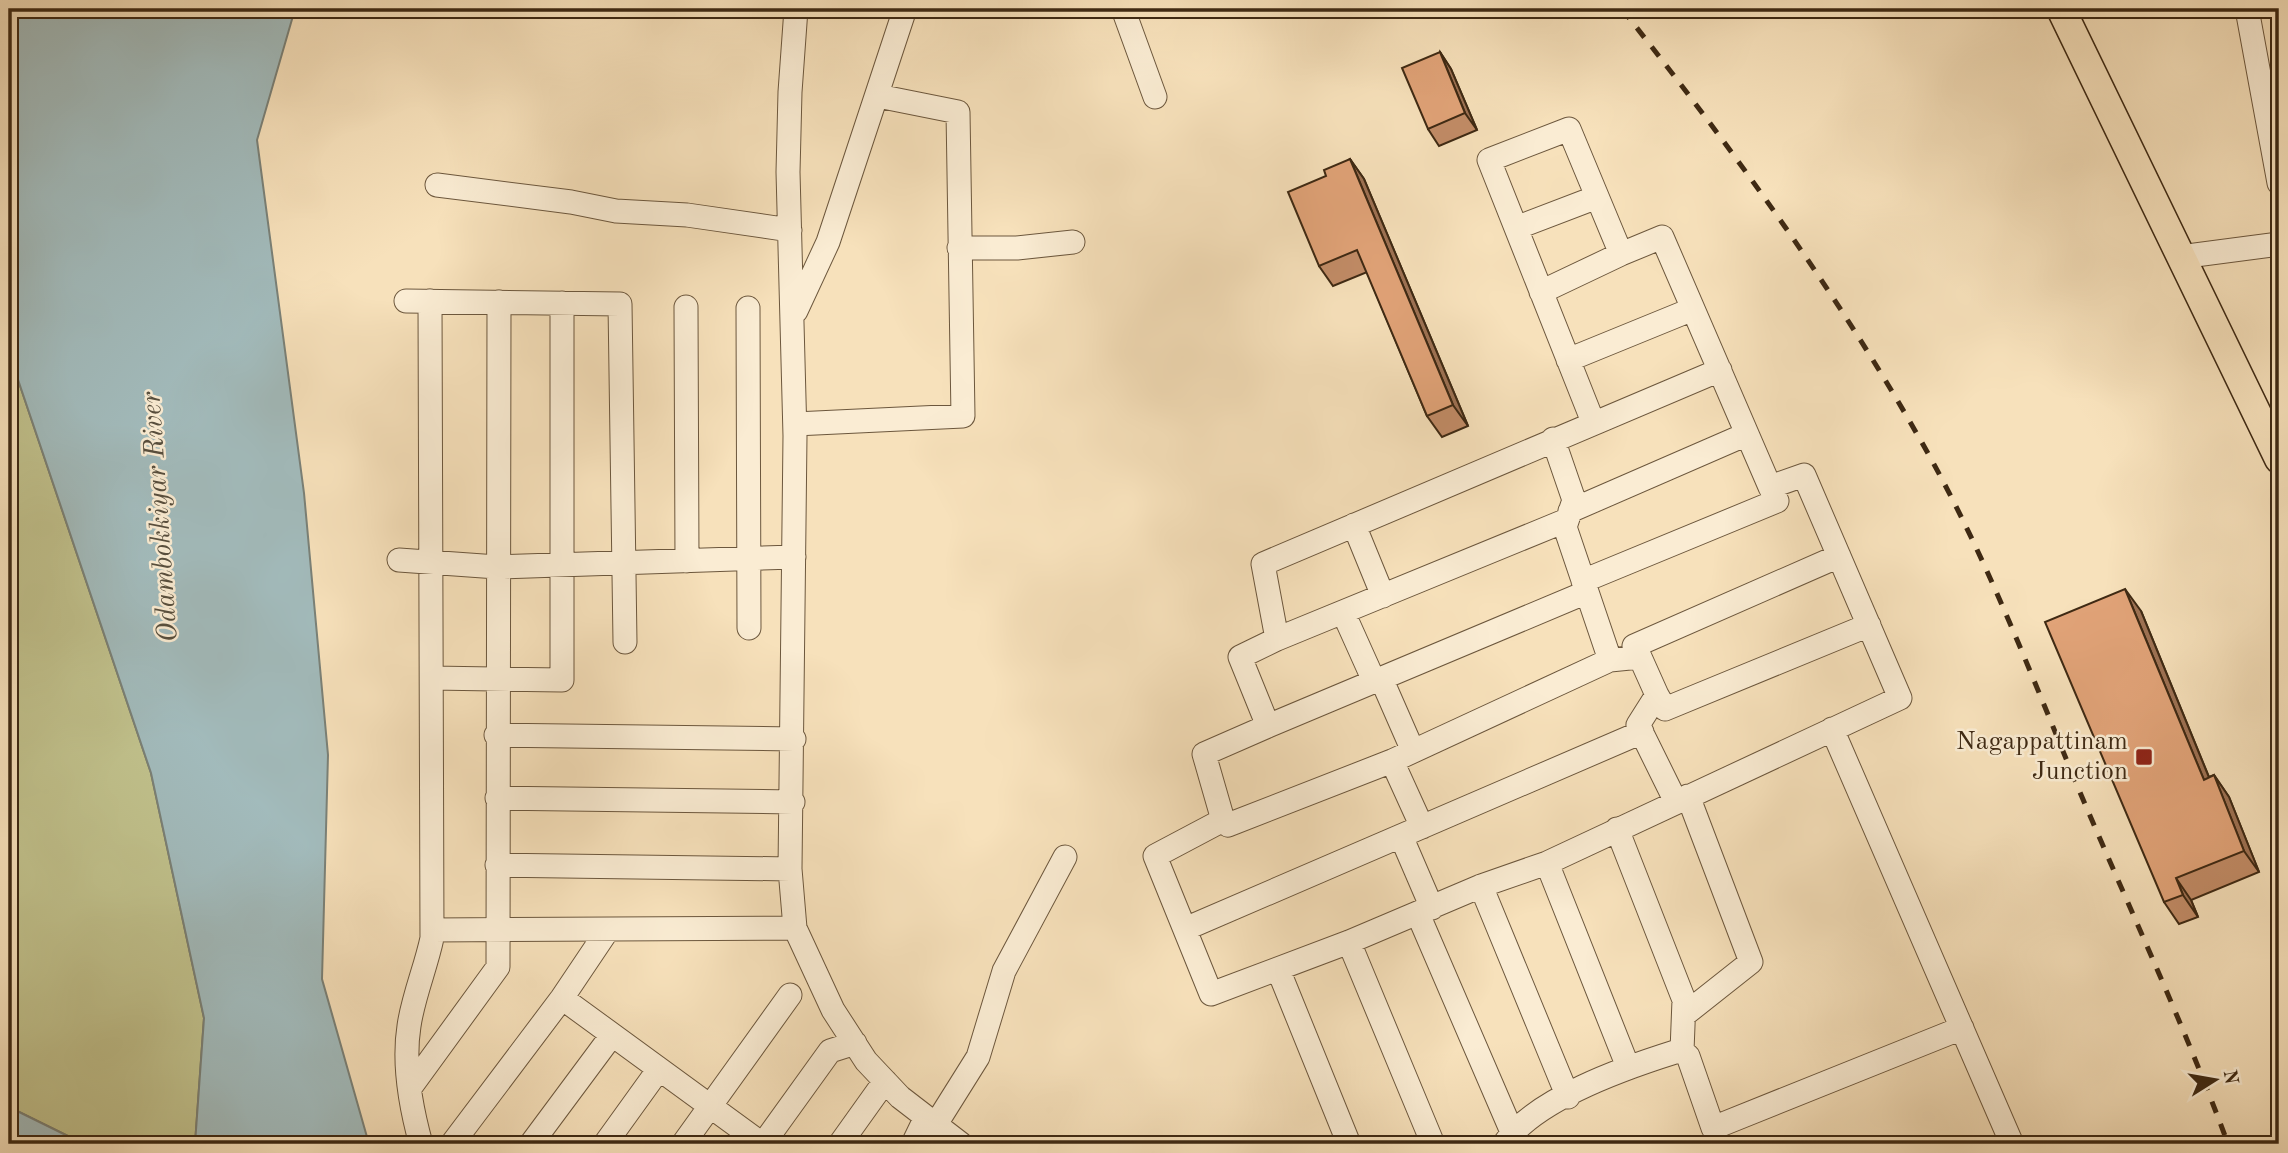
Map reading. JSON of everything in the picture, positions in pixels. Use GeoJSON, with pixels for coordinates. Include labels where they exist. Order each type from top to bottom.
{"type":"FeatureCollection","features":[{"type":"Feature","properties":{"kind":"main road"},"geometry":{"type":"LineString","coordinates":[[2061,9],[2279,459]]}},
{"type":"Feature","properties":{"kind":"street"},"geometry":{"type":"LineString","coordinates":[[796,9],[789,92],[795,424],[793,802],[790,869],[795,928],[811,967],[855,1043],[885,1081],[961,1144]]}},
{"type":"Feature","properties":{"kind":"street"},"geometry":{"type":"LineString","coordinates":[[793,318],[828,242],[905,9]]}},
{"type":"Feature","properties":{"kind":"street"},"geometry":{"type":"LineString","coordinates":[[1123,9],[1155,97]]}},
{"type":"Feature","properties":{"kind":"street"},"geometry":{"type":"LineString","coordinates":[[2247,9],[2279,183]]}},
{"type":"Feature","properties":{"kind":"street"},"geometry":{"type":"LineString","coordinates":[[795,424],[963,416],[958,112],[878,96]]}},
{"type":"Feature","properties":{"kind":"street"},"geometry":{"type":"LineString","coordinates":[[1593,422],[1489,160],[1569,129],[1621,254]]}},
{"type":"Feature","properties":{"kind":"street"},"geometry":{"type":"LineString","coordinates":[[437,185],[571,202],[617,211],[687,215],[790,230]]}},
{"type":"Feature","properties":{"kind":"street"},"geometry":{"type":"LineString","coordinates":[[1516,228],[1597,197]]}},
{"type":"Feature","properties":{"kind":"street"},"geometry":{"type":"LineString","coordinates":[[1541,292],[1662,237],[1777,501],[1377,680],[1203,754],[1223,820],[1228,825],[1392,761],[1610,660],[1640,657]]}},
{"type":"Feature","properties":{"kind":"street"},"geometry":{"type":"LineString","coordinates":[[959,248],[1017,248],[1073,242]]}},
{"type":"Feature","properties":{"kind":"street"},"geometry":{"type":"LineString","coordinates":[[2180,257],[2279,244]]}},
{"type":"Feature","properties":{"kind":"street"},"geometry":{"type":"LineString","coordinates":[[406,301],[620,303],[625,642]]}},
{"type":"Feature","properties":{"kind":"street"},"geometry":{"type":"LineString","coordinates":[[421,1144],[410,1088],[409,1027],[432,930],[430,301]]}},
{"type":"Feature","properties":{"kind":"street"},"geometry":{"type":"LineString","coordinates":[[410,1088],[498,967],[496,679],[499,302]]}},
{"type":"Feature","properties":{"kind":"street"},"geometry":{"type":"LineString","coordinates":[[432,678],[562,680],[562,303]]}},
{"type":"Feature","properties":{"kind":"street"},"geometry":{"type":"LineString","coordinates":[[686,307],[687,561]]}},
{"type":"Feature","properties":{"kind":"street"},"geometry":{"type":"LineString","coordinates":[[748,308],[748,628]]}},
{"type":"Feature","properties":{"kind":"street"},"geometry":{"type":"LineString","coordinates":[[1568,360],[1693,309]]}},
{"type":"Feature","properties":{"kind":"street"},"geometry":{"type":"LineString","coordinates":[[1277,639],[1263,564],[1720,370]]}},
{"type":"Feature","properties":{"kind":"street"},"geometry":{"type":"LineString","coordinates":[[1268,726],[1240,657],[1569,515],[1747,434]]}},
{"type":"Feature","properties":{"kind":"street"},"geometry":{"type":"LineString","coordinates":[[1553,439],[1574,500],[1565,527],[1610,660]]}},
{"type":"Feature","properties":{"kind":"street"},"geometry":{"type":"LineString","coordinates":[[1223,820],[1155,856],[1211,994],[1349,942],[1481,886],[1547,863],[1900,698],[1804,475],[1770,486]]}},
{"type":"Feature","properties":{"kind":"street"},"geometry":{"type":"LineString","coordinates":[[1354,525],[1383,596]]}},
{"type":"Feature","properties":{"kind":"street"},"geometry":{"type":"LineString","coordinates":[[1839,556],[1634,646],[1665,709],[1869,625]]}},
{"type":"Feature","properties":{"kind":"street"},"geometry":{"type":"LineString","coordinates":[[399,560],[497,567],[794,557]]}},
{"type":"Feature","properties":{"kind":"street"},"geometry":{"type":"LineString","coordinates":[[1343,612],[1413,751]]}},
{"type":"Feature","properties":{"kind":"street"},"geometry":{"type":"LineString","coordinates":[[1657,695],[1638,725],[1682,799],[1751,962],[1684,1015]]}},
{"type":"Feature","properties":{"kind":"street"},"geometry":{"type":"LineString","coordinates":[[1832,729],[2012,1144]]}},
{"type":"Feature","properties":{"kind":"street"},"geometry":{"type":"LineString","coordinates":[[1185,929],[1642,732]]}},
{"type":"Feature","properties":{"kind":"street"},"geometry":{"type":"LineString","coordinates":[[496,735],[793,739]]}},
{"type":"Feature","properties":{"kind":"street"},"geometry":{"type":"LineString","coordinates":[[1392,761],[1412,831],[1425,911],[1508,1138],[1568,1097],[1628,1067],[1682,1051]]}},
{"type":"Feature","properties":{"kind":"street"},"geometry":{"type":"LineString","coordinates":[[497,798],[793,802]]}},
{"type":"Feature","properties":{"kind":"street"},"geometry":{"type":"LineString","coordinates":[[1617,829],[1684,1000],[1682,1051]]}},
{"type":"Feature","properties":{"kind":"street"},"geometry":{"type":"LineString","coordinates":[[913,1144],[978,1057],[1004,971],[1065,858]]}},
{"type":"Feature","properties":{"kind":"street"},"geometry":{"type":"LineString","coordinates":[[1547,863],[1628,1067]]}},
{"type":"Feature","properties":{"kind":"street"},"geometry":{"type":"LineString","coordinates":[[497,865],[790,869]]}},
{"type":"Feature","properties":{"kind":"street"},"geometry":{"type":"LineString","coordinates":[[1481,886],[1568,1097]]}},
{"type":"Feature","properties":{"kind":"street"},"geometry":{"type":"LineString","coordinates":[[432,930],[795,928]]}},
{"type":"Feature","properties":{"kind":"street"},"geometry":{"type":"LineString","coordinates":[[452,1144],[562,998],[607,931]]}},
{"type":"Feature","properties":{"kind":"street"},"geometry":{"type":"LineString","coordinates":[[1349,942],[1433,1144]]}},
{"type":"Feature","properties":{"kind":"street"},"geometry":{"type":"LineString","coordinates":[[1278,969],[1349,1144]]}},
{"type":"Feature","properties":{"kind":"street"},"geometry":{"type":"LineString","coordinates":[[683,1144],[790,995]]}},
{"type":"Feature","properties":{"kind":"street"},"geometry":{"type":"LineString","coordinates":[[562,998],[762,1144],[830,1051],[855,1043]]}},
{"type":"Feature","properties":{"kind":"street"},"geometry":{"type":"LineString","coordinates":[[1682,1051],[1688,1056],[1697,1077],[1713,1128],[1962,1028]]}},
{"type":"Feature","properties":{"kind":"street"},"geometry":{"type":"LineString","coordinates":[[531,1144],[612,1035]]}},
{"type":"Feature","properties":{"kind":"street"},"geometry":{"type":"LineString","coordinates":[[605,1144],[659,1069]]}},
{"type":"Feature","properties":{"kind":"street"},"geometry":{"type":"LineString","coordinates":[[840,1144],[885,1081]]}},
{"type":"Feature","properties":{"kind":"green space"},"geometry":{"type":"Polygon","coordinates":[[[9,353],[151,773],[204,1018],[195,1144],[84,1144],[9,1107],[9,353]]]}},
{"type":"Feature","properties":{"kind":"water","name":"Odambokkiyar River"},"geometry":{"type":"Polygon","coordinates":[[[9,9],[295,9],[257,140],[304,493],[328,755],[322,979],[369,1144],[195,1144],[204,1018],[151,773],[9,353],[9,9]]]}},
{"type":"Feature","properties":{"kind":"water"},"geometry":{"type":"Polygon","coordinates":[[[9,1107],[84,1144],[9,1144],[9,1107]]]}},
{"type":"Feature","properties":{"kind":"building"},"geometry":{"type":"Polygon","coordinates":[[[1440,52],[1465,113],[1428,129],[1402,68],[1440,52]]]}},
{"type":"Feature","properties":{"kind":"building"},"geometry":{"type":"Polygon","coordinates":[[[1350,159],[1453,405],[1427,416],[1357,250],[1319,266],[1288,192],[1326,176],[1324,170],[1350,159]]]}},
{"type":"Feature","properties":{"kind":"building"},"geometry":{"type":"Polygon","coordinates":[[[2125,589],[2204,780],[2214,775],[2244,851],[2176,878],[2183,895],[2164,902],[2045,622],[2125,589]]]}},
{"type":"Feature","properties":{"kind":"railway"},"geometry":{"type":"LineString","coordinates":[[1622,9],[1742,166],[1817,273],[1888,384],[1944,483],[2006,613],[2079,790],[2175,1010],[2228,1144]]}},
{"type":"Feature","properties":{"kind":"place","name":"Nagappattinam Junction"},"geometry":{"type":"Point","coordinates":[2144,757]}}]}
